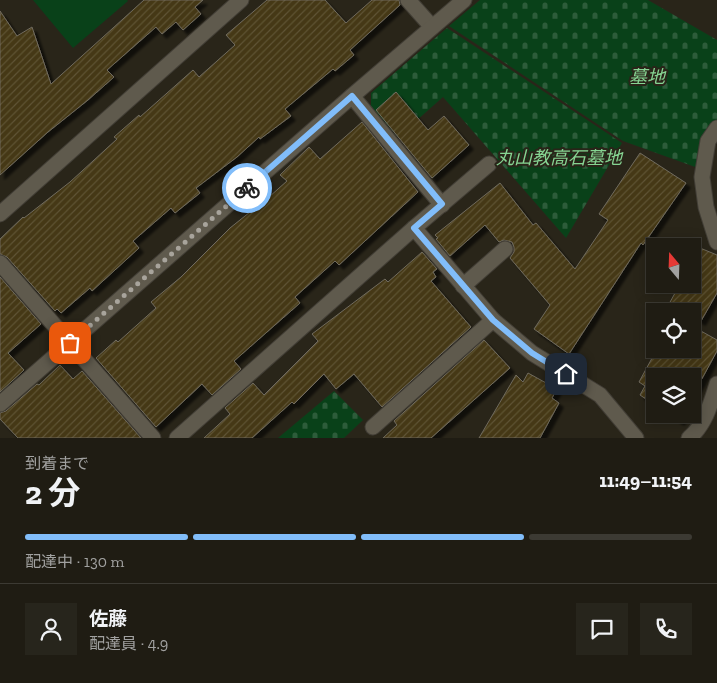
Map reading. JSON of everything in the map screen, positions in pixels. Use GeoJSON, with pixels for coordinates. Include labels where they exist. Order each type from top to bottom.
{"type":"FeatureCollection","features":[{"type":"Feature","properties":{"kind":"street"},"geometry":{"type":"LineString","coordinates":[[0,214],[241,0]]}},
{"type":"Feature","properties":{"kind":"street"},"geometry":{"type":"LineString","coordinates":[[408,0],[432,27]]}},
{"type":"Feature","properties":{"kind":"street"},"geometry":{"type":"LineString","coordinates":[[0,404],[464,0]]}},
{"type":"Feature","properties":{"kind":"street"},"geometry":{"type":"LineString","coordinates":[[352,96],[442,204]]}},
{"type":"Feature","properties":{"kind":"street"},"geometry":{"type":"LineString","coordinates":[[717,128],[708,142],[702,177],[706,207],[717,242]]}},
{"type":"Feature","properties":{"kind":"street"},"geometry":{"type":"LineString","coordinates":[[176,438],[489,164]]}},
{"type":"Feature","properties":{"kind":"street"},"geometry":{"type":"LineString","coordinates":[[414,228],[493,320],[532,353],[600,395],[636,438]]}},
{"type":"Feature","properties":{"kind":"street"},"geometry":{"type":"LineString","coordinates":[[463,286],[504,249]]}},
{"type":"Feature","properties":{"kind":"street"},"geometry":{"type":"LineString","coordinates":[[0,263],[154,438]]}},
{"type":"Feature","properties":{"kind":"street"},"geometry":{"type":"LineString","coordinates":[[373,427],[493,320]]}},
{"type":"Feature","properties":{"kind":"street"},"geometry":{"type":"LineString","coordinates":[[689,438],[696,432],[708,410],[717,384]]}},
{"type":"Feature","properties":{"kind":"green space"},"geometry":{"type":"Polygon","coordinates":[[[33,0],[127,0],[128,1],[73,48],[33,0]]]}},
{"type":"Feature","properties":{"kind":"green space","name":"墓地"},"geometry":{"type":"Polygon","coordinates":[[[480,0],[648,0],[717,40],[717,121],[698,168],[623,141],[449,26],[480,0]]]}},
{"type":"Feature","properties":{"kind":"green space","name":"丸山教高石墓地"},"geometry":{"type":"Polygon","coordinates":[[[447,28],[622,143],[566,238],[443,97],[398,137],[371,106],[371,93],[447,28]]]}},
{"type":"Feature","properties":{"kind":"green space"},"geometry":{"type":"Polygon","coordinates":[[[334,391],[363,420],[344,438],[278,438],[334,391]]]}},
{"type":"Feature","properties":{"kind":"building"},"geometry":{"type":"Polygon","coordinates":[[[144,0],[203,0],[195,7],[201,14],[183,30],[176,22],[162,34],[156,27],[107,70],[114,77],[0,175],[0,11],[17,36],[32,27],[51,84],[144,0]]]}},
{"type":"Feature","properties":{"kind":"building"},"geometry":{"type":"Polygon","coordinates":[[[267,0],[325,0],[346,23],[372,0],[399,0],[400,5],[350,50],[354,55],[335,71],[333,69],[285,109],[291,116],[260,139],[259,137],[237,157],[196,188],[200,193],[175,213],[171,208],[133,241],[139,248],[92,291],[90,288],[61,313],[57,309],[55,311],[7,257],[0,254],[0,239],[23,217],[70,182],[117,139],[114,137],[139,115],[140,117],[193,70],[199,77],[235,45],[226,35],[267,0]]]}},
{"type":"Feature","properties":{"kind":"building"},"geometry":{"type":"Polygon","coordinates":[[[396,92],[428,130],[444,116],[469,145],[432,178],[376,110],[396,92]]]}},
{"type":"Feature","properties":{"kind":"building"},"geometry":{"type":"Polygon","coordinates":[[[362,122],[418,192],[339,265],[335,261],[295,297],[300,303],[234,361],[241,369],[212,395],[202,384],[156,427],[96,358],[116,340],[118,342],[156,308],[151,302],[181,277],[230,228],[251,213],[287,181],[280,175],[309,147],[320,159],[362,122]]]}},
{"type":"Feature","properties":{"kind":"building"},"geometry":{"type":"Polygon","coordinates":[[[640,153],[686,183],[648,238],[646,238],[643,245],[641,243],[569,354],[534,329],[550,305],[510,258],[514,252],[512,242],[504,240],[499,242],[485,225],[450,256],[436,239],[438,238],[435,235],[500,183],[533,225],[536,223],[575,269],[608,220],[599,214],[640,153]]]}},
{"type":"Feature","properties":{"kind":"building"},"geometry":{"type":"Polygon","coordinates":[[[701,248],[717,255],[717,293],[701,321],[701,303],[670,303],[675,293],[701,293],[701,248]]]}},
{"type":"Feature","properties":{"kind":"building"},"geometry":{"type":"Polygon","coordinates":[[[422,252],[437,269],[433,272],[436,277],[431,281],[471,327],[382,407],[354,374],[336,389],[324,374],[294,404],[292,402],[252,438],[204,438],[230,414],[225,408],[253,383],[264,395],[318,341],[312,334],[385,279],[388,282],[422,252]]]}},
{"type":"Feature","properties":{"kind":"building"},"geometry":{"type":"Polygon","coordinates":[[[0,277],[41,324],[8,353],[24,370],[0,392],[0,277]]]}},
{"type":"Feature","properties":{"kind":"building"},"geometry":{"type":"Polygon","coordinates":[[[701,331],[717,340],[717,351],[701,380],[701,368],[647,368],[652,358],[701,358],[701,331]]]}},
{"type":"Feature","properties":{"kind":"building"},"geometry":{"type":"Polygon","coordinates":[[[484,340],[510,368],[431,438],[383,438],[397,425],[394,421],[484,340]]]}},
{"type":"Feature","properties":{"kind":"building"},"geometry":{"type":"Polygon","coordinates":[[[60,365],[73,379],[82,371],[141,438],[18,438],[0,419],[0,413],[6,411],[37,384],[39,385],[60,365]]]}},
{"type":"Feature","properties":{"kind":"building"},"geometry":{"type":"Polygon","coordinates":[[[646,369],[646,399],[640,395],[645,386],[639,382],[646,369]]]}},
{"type":"Feature","properties":{"kind":"building"},"geometry":{"type":"Polygon","coordinates":[[[528,373],[557,389],[552,398],[559,403],[540,438],[479,438],[516,375],[523,382],[528,373]]]}},
{"type":"Feature","properties":{"kind":"way so far"},"geometry":{"type":"LineString","coordinates":[[70,343],[247,188]]}},
{"type":"Feature","properties":{"kind":"route"},"geometry":{"type":"LineString","coordinates":[[247,188],[352,96],[442,204],[414,228],[493,320],[532,353],[566,374]]}}]}
